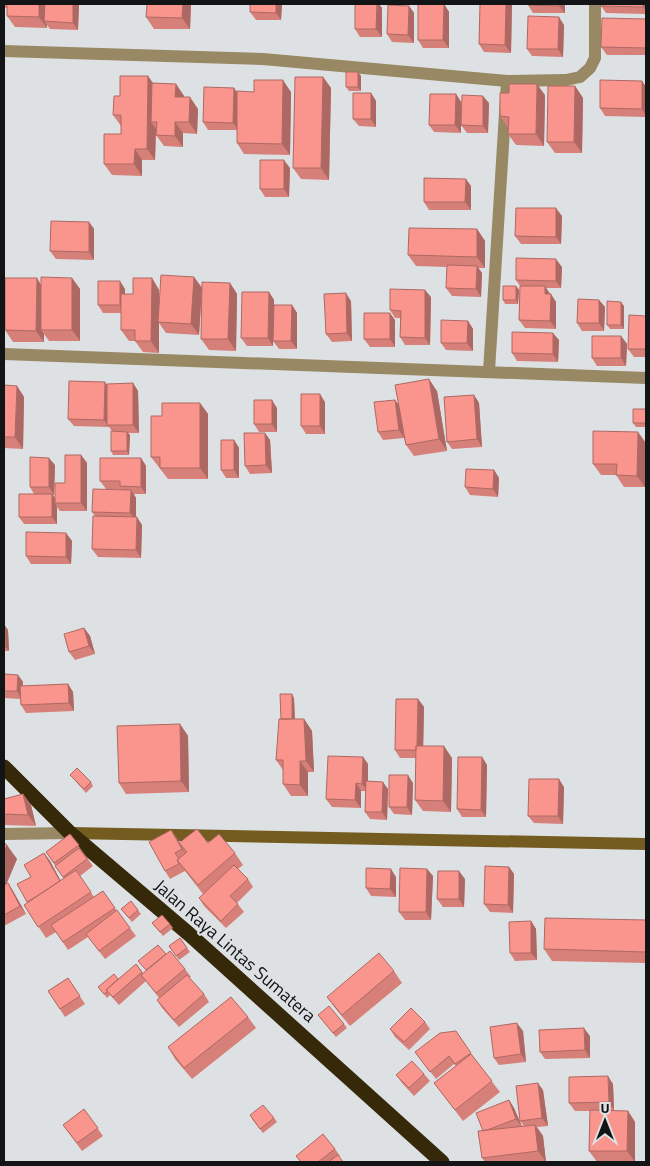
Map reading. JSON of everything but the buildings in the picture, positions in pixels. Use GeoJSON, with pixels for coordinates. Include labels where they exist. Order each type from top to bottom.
{"type":"FeatureCollection","features":[{"type":"Feature","properties":{"kind":"highway","name":"Jalan Raya Lintas Sumatera"},"geometry":{"type":"LineString","coordinates":[[4,767],[70,833],[189,934],[442,1162]]}},
{"type":"Feature","properties":{"kind":"street"},"geometry":{"type":"LineString","coordinates":[[4,51],[263,59],[507,82],[566,80],[580,77],[590,68],[595,58],[595,4]]}},
{"type":"Feature","properties":{"kind":"street"},"geometry":{"type":"LineString","coordinates":[[489,371],[507,82]]}},
{"type":"Feature","properties":{"kind":"street"},"geometry":{"type":"LineString","coordinates":[[4,354],[646,378]]}},
{"type":"Feature","properties":{"kind":"street"},"geometry":{"type":"LineString","coordinates":[[4,834],[70,833],[646,844]]}}]}
